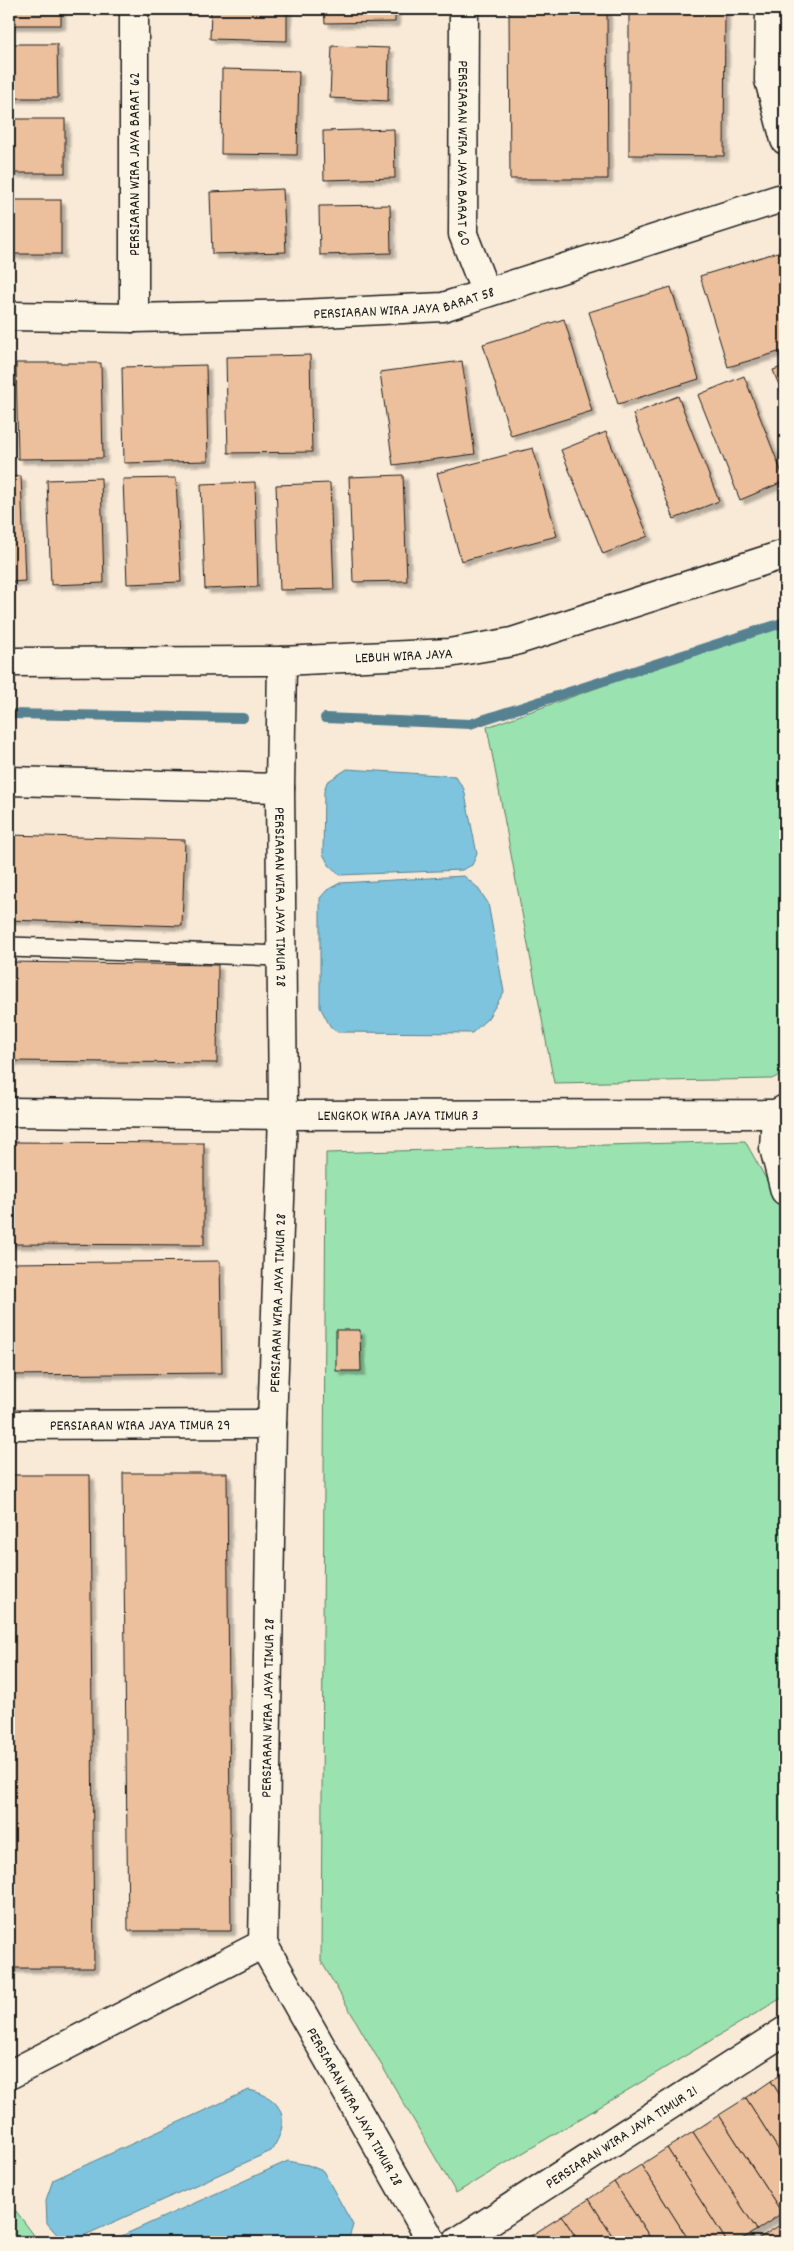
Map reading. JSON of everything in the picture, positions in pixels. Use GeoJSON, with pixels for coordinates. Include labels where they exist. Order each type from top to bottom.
{"type":"FeatureCollection","features":[{"type":"Feature","properties":{"kind":"street","name":"PERSIARAN WIRA JAYA BARAT 62"},"geometry":{"type":"LineString","coordinates":[[134,9],[134,318]]}},
{"type":"Feature","properties":{"kind":"street","name":"PERSIARAN WIRA JAYA BARAT 60"},"geometry":{"type":"LineString","coordinates":[[464,9],[463,234],[486,293]]}},
{"type":"Feature","properties":{"kind":"street"},"geometry":{"type":"LineString","coordinates":[[770,9],[769,80],[785,140]]}},
{"type":"Feature","properties":{"kind":"street","name":"PERSIARAN WIRA JAYA BARAT 58"},"geometry":{"type":"LineString","coordinates":[[9,316],[134,318],[301,314],[442,307],[785,197]]}},
{"type":"Feature","properties":{"kind":"street","name":"LEBUH WIRA JAYA"},"geometry":{"type":"LineString","coordinates":[[9,662],[282,661],[449,653],[512,642],[785,554]]}},
{"type":"Feature","properties":{"kind":"street","name":"PERSIARAN WIRA JAYA TIMUR 28"},"geometry":{"type":"LineString","coordinates":[[282,661],[280,788],[283,1115],[272,1424],[263,1944],[432,2242]]}},
{"type":"Feature","properties":{"kind":"street"},"geometry":{"type":"LineString","coordinates":[[9,781],[280,788]]}},
{"type":"Feature","properties":{"kind":"street"},"geometry":{"type":"LineString","coordinates":[[781,1111],[774,1148],[785,1191]]}},
{"type":"Feature","properties":{"kind":"street","name":"LENGKOK WIRA JAYA TIMUR 3"},"geometry":{"type":"LineString","coordinates":[[9,1112],[283,1115],[781,1111]]}},
{"type":"Feature","properties":{"kind":"street","name":"PERSIARAN WIRA JAYA TIMUR 29"},"geometry":{"type":"LineString","coordinates":[[9,1425],[272,1424]]}},
{"type":"Feature","properties":{"kind":"street"},"geometry":{"type":"LineString","coordinates":[[9,2075],[263,1944]]}},
{"type":"Feature","properties":{"kind":"street","name":"PERSIARAN WIRA JAYA TIMUR 21"},"geometry":{"type":"LineString","coordinates":[[458,2242],[785,2031]]}},
{"type":"Feature","properties":{"kind":"lane"},"geometry":{"type":"LineString","coordinates":[[9,947],[282,956]]}},
{"type":"Feature","properties":{"kind":"green space"},"geometry":{"type":"Polygon","coordinates":[[[785,621],[785,1072],[772,1079],[554,1083],[487,727],[785,621]]]}},
{"type":"Feature","properties":{"kind":"green space"},"geometry":{"type":"Polygon","coordinates":[[[745,1141],[785,1213],[785,1996],[456,2193],[321,1961],[326,1153],[745,1141]]]}},
{"type":"Feature","properties":{"kind":"green space"},"geometry":{"type":"Polygon","coordinates":[[[16,2211],[39,2242],[9,2242],[9,2216],[16,2211]]]}},
{"type":"Feature","properties":{"kind":"water"},"geometry":{"type":"Polygon","coordinates":[[[347,769],[455,776],[464,789],[477,854],[472,865],[462,870],[340,875],[329,865],[323,854],[324,791],[327,782],[347,769]]]}},
{"type":"Feature","properties":{"kind":"water"},"geometry":{"type":"Polygon","coordinates":[[[464,876],[477,887],[488,903],[504,992],[488,1018],[472,1033],[337,1032],[330,1026],[320,1007],[320,898],[327,890],[340,883],[464,876]]]}},
{"type":"Feature","properties":{"kind":"water"},"geometry":{"type":"Polygon","coordinates":[[[249,2090],[270,2099],[277,2105],[281,2113],[281,2130],[271,2151],[83,2236],[59,2237],[47,2223],[46,2200],[53,2180],[249,2090]]]}},
{"type":"Feature","properties":{"kind":"water"},"geometry":{"type":"Polygon","coordinates":[[[288,2161],[308,2165],[323,2171],[353,2225],[348,2241],[108,2242],[288,2161]]]}},
{"type":"Feature","properties":{"kind":"building"},"geometry":{"type":"Polygon","coordinates":[[[9,9],[61,9],[61,25],[9,25],[9,9]]]}},
{"type":"Feature","properties":{"kind":"building"},"geometry":{"type":"Polygon","coordinates":[[[211,9],[287,9],[287,41],[210,39],[211,9]]]}},
{"type":"Feature","properties":{"kind":"building"},"geometry":{"type":"Polygon","coordinates":[[[324,9],[395,9],[395,22],[325,23],[324,9]]]}},
{"type":"Feature","properties":{"kind":"building"},"geometry":{"type":"Polygon","coordinates":[[[509,9],[607,9],[608,179],[510,179],[509,9]]]}},
{"type":"Feature","properties":{"kind":"building"},"geometry":{"type":"Polygon","coordinates":[[[629,9],[725,9],[724,156],[629,155],[629,9]]]}},
{"type":"Feature","properties":{"kind":"building"},"geometry":{"type":"Polygon","coordinates":[[[9,44],[57,44],[58,98],[9,98],[9,44]]]}},
{"type":"Feature","properties":{"kind":"building"},"geometry":{"type":"Polygon","coordinates":[[[332,46],[389,48],[388,101],[330,98],[332,46]]]}},
{"type":"Feature","properties":{"kind":"building"},"geometry":{"type":"Polygon","coordinates":[[[222,69],[299,71],[297,155],[221,154],[222,69]]]}},
{"type":"Feature","properties":{"kind":"building"},"geometry":{"type":"Polygon","coordinates":[[[9,119],[65,119],[65,173],[9,173],[9,119]]]}},
{"type":"Feature","properties":{"kind":"building"},"geometry":{"type":"Polygon","coordinates":[[[394,129],[395,178],[324,180],[323,131],[394,129]]]}},
{"type":"Feature","properties":{"kind":"building"},"geometry":{"type":"Polygon","coordinates":[[[283,189],[286,252],[212,254],[210,192],[283,189]]]}},
{"type":"Feature","properties":{"kind":"building"},"geometry":{"type":"Polygon","coordinates":[[[9,200],[61,200],[61,254],[9,254],[9,200]]]}},
{"type":"Feature","properties":{"kind":"building"},"geometry":{"type":"Polygon","coordinates":[[[390,205],[391,253],[320,255],[319,206],[390,205]]]}},
{"type":"Feature","properties":{"kind":"building"},"geometry":{"type":"Polygon","coordinates":[[[781,251],[785,265],[785,350],[728,367],[700,276],[781,251]]]}},
{"type":"Feature","properties":{"kind":"building"},"geometry":{"type":"Polygon","coordinates":[[[671,287],[699,379],[618,404],[589,312],[671,287]]]}},
{"type":"Feature","properties":{"kind":"building"},"geometry":{"type":"Polygon","coordinates":[[[564,319],[592,411],[511,436],[483,344],[564,319]]]}},
{"type":"Feature","properties":{"kind":"building"},"geometry":{"type":"Polygon","coordinates":[[[310,355],[312,452],[228,453],[226,357],[310,355]]]}},
{"type":"Feature","properties":{"kind":"building"},"geometry":{"type":"Polygon","coordinates":[[[462,361],[475,454],[393,465],[380,372],[462,361]]]}},
{"type":"Feature","properties":{"kind":"building"},"geometry":{"type":"Polygon","coordinates":[[[16,363],[101,363],[103,458],[18,459],[16,363]]]}},
{"type":"Feature","properties":{"kind":"building"},"geometry":{"type":"Polygon","coordinates":[[[206,365],[208,461],[124,463],[122,367],[206,365]]]}},
{"type":"Feature","properties":{"kind":"building"},"geometry":{"type":"Polygon","coordinates":[[[785,366],[785,401],[773,370],[785,366]]]}},
{"type":"Feature","properties":{"kind":"building"},"geometry":{"type":"Polygon","coordinates":[[[744,376],[785,481],[740,500],[698,395],[744,376]]]}},
{"type":"Feature","properties":{"kind":"building"},"geometry":{"type":"Polygon","coordinates":[[[678,396],[719,501],[674,519],[633,414],[678,396]]]}},
{"type":"Feature","properties":{"kind":"building"},"geometry":{"type":"Polygon","coordinates":[[[606,432],[648,536],[603,554],[561,450],[606,432]]]}},
{"type":"Feature","properties":{"kind":"building"},"geometry":{"type":"Polygon","coordinates":[[[533,448],[557,536],[461,561],[437,473],[533,448]]]}},
{"type":"Feature","properties":{"kind":"building"},"geometry":{"type":"Polygon","coordinates":[[[403,475],[407,581],[353,582],[349,477],[403,475]]]}},
{"type":"Feature","properties":{"kind":"building"},"geometry":{"type":"Polygon","coordinates":[[[21,476],[25,581],[9,582],[9,477],[21,476]]]}},
{"type":"Feature","properties":{"kind":"building"},"geometry":{"type":"Polygon","coordinates":[[[101,478],[104,583],[51,585],[47,480],[101,478]]]}},
{"type":"Feature","properties":{"kind":"building"},"geometry":{"type":"Polygon","coordinates":[[[176,478],[181,582],[127,584],[123,479],[176,478]]]}},
{"type":"Feature","properties":{"kind":"building"},"geometry":{"type":"Polygon","coordinates":[[[255,482],[258,587],[205,589],[201,484],[255,482]]]}},
{"type":"Feature","properties":{"kind":"building"},"geometry":{"type":"Polygon","coordinates":[[[330,483],[334,589],[280,590],[276,485],[330,483]]]}},
{"type":"Feature","properties":{"kind":"building"},"geometry":{"type":"Polygon","coordinates":[[[9,835],[185,840],[182,926],[9,920],[9,835]]]}},
{"type":"Feature","properties":{"kind":"building"},"geometry":{"type":"Polygon","coordinates":[[[9,962],[218,965],[217,1063],[9,1061],[9,962]]]}},
{"type":"Feature","properties":{"kind":"building"},"geometry":{"type":"Polygon","coordinates":[[[9,1142],[204,1143],[204,1245],[9,1244],[9,1142]]]}},
{"type":"Feature","properties":{"kind":"building"},"geometry":{"type":"Polygon","coordinates":[[[220,1261],[222,1373],[9,1375],[9,1263],[220,1261]]]}},
{"type":"Feature","properties":{"kind":"building"},"geometry":{"type":"Polygon","coordinates":[[[336,1330],[360,1330],[361,1371],[336,1371],[336,1330]]]}},
{"type":"Feature","properties":{"kind":"building"},"geometry":{"type":"Polygon","coordinates":[[[123,1473],[227,1473],[231,1931],[128,1931],[123,1473]]]}},
{"type":"Feature","properties":{"kind":"building"},"geometry":{"type":"Polygon","coordinates":[[[9,1475],[90,1475],[94,1968],[10,1968],[9,1475]]]}},
{"type":"Feature","properties":{"kind":"building"},"geometry":{"type":"Polygon","coordinates":[[[785,2072],[785,2103],[771,2081],[785,2072]]]}},
{"type":"Feature","properties":{"kind":"building"},"geometry":{"type":"Polygon","coordinates":[[[771,2081],[785,2103],[785,2160],[746,2098],[771,2081]]]}},
{"type":"Feature","properties":{"kind":"building"},"geometry":{"type":"Polygon","coordinates":[[[746,2098],[785,2160],[785,2211],[782,2213],[719,2115],[746,2098]]]}},
{"type":"Feature","properties":{"kind":"building"},"geometry":{"type":"Polygon","coordinates":[[[719,2115],[782,2213],[757,2230],[693,2132],[719,2115]]]}},
{"type":"Feature","properties":{"kind":"building"},"geometry":{"type":"Polygon","coordinates":[[[693,2132],[757,2230],[737,2242],[727,2242],[667,2148],[693,2132]]]}},
{"type":"Feature","properties":{"kind":"building"},"geometry":{"type":"Polygon","coordinates":[[[667,2148],[727,2242],[690,2242],[641,2165],[667,2148]]]}},
{"type":"Feature","properties":{"kind":"building"},"geometry":{"type":"Polygon","coordinates":[[[641,2165],[690,2242],[653,2242],[614,2182],[641,2165]]]}},
{"type":"Feature","properties":{"kind":"building"},"geometry":{"type":"Polygon","coordinates":[[[614,2182],[653,2242],[616,2242],[589,2199],[614,2182]]]}},
{"type":"Feature","properties":{"kind":"building"},"geometry":{"type":"Polygon","coordinates":[[[589,2199],[616,2242],[579,2242],[562,2216],[589,2199]]]}},
{"type":"Feature","properties":{"kind":"building"},"geometry":{"type":"Polygon","coordinates":[[[562,2216],[579,2242],[521,2242],[562,2216]]]}},
{"type":"Feature","properties":{"kind":"building"},"geometry":{"type":"Polygon","coordinates":[[[785,2222],[785,2233],[780,2225],[785,2222]]]}},
{"type":"Feature","properties":{"kind":"building"},"geometry":{"type":"Polygon","coordinates":[[[780,2225],[785,2233],[785,2242],[753,2242],[780,2225]]]}},
{"type":"Feature","properties":{"kind":"waterway"},"geometry":{"type":"LineString","coordinates":[[325,718],[470,724],[785,622]]}},
{"type":"Feature","properties":{"kind":"waterway"},"geometry":{"type":"LineString","coordinates":[[9,714],[243,718]]}}]}
